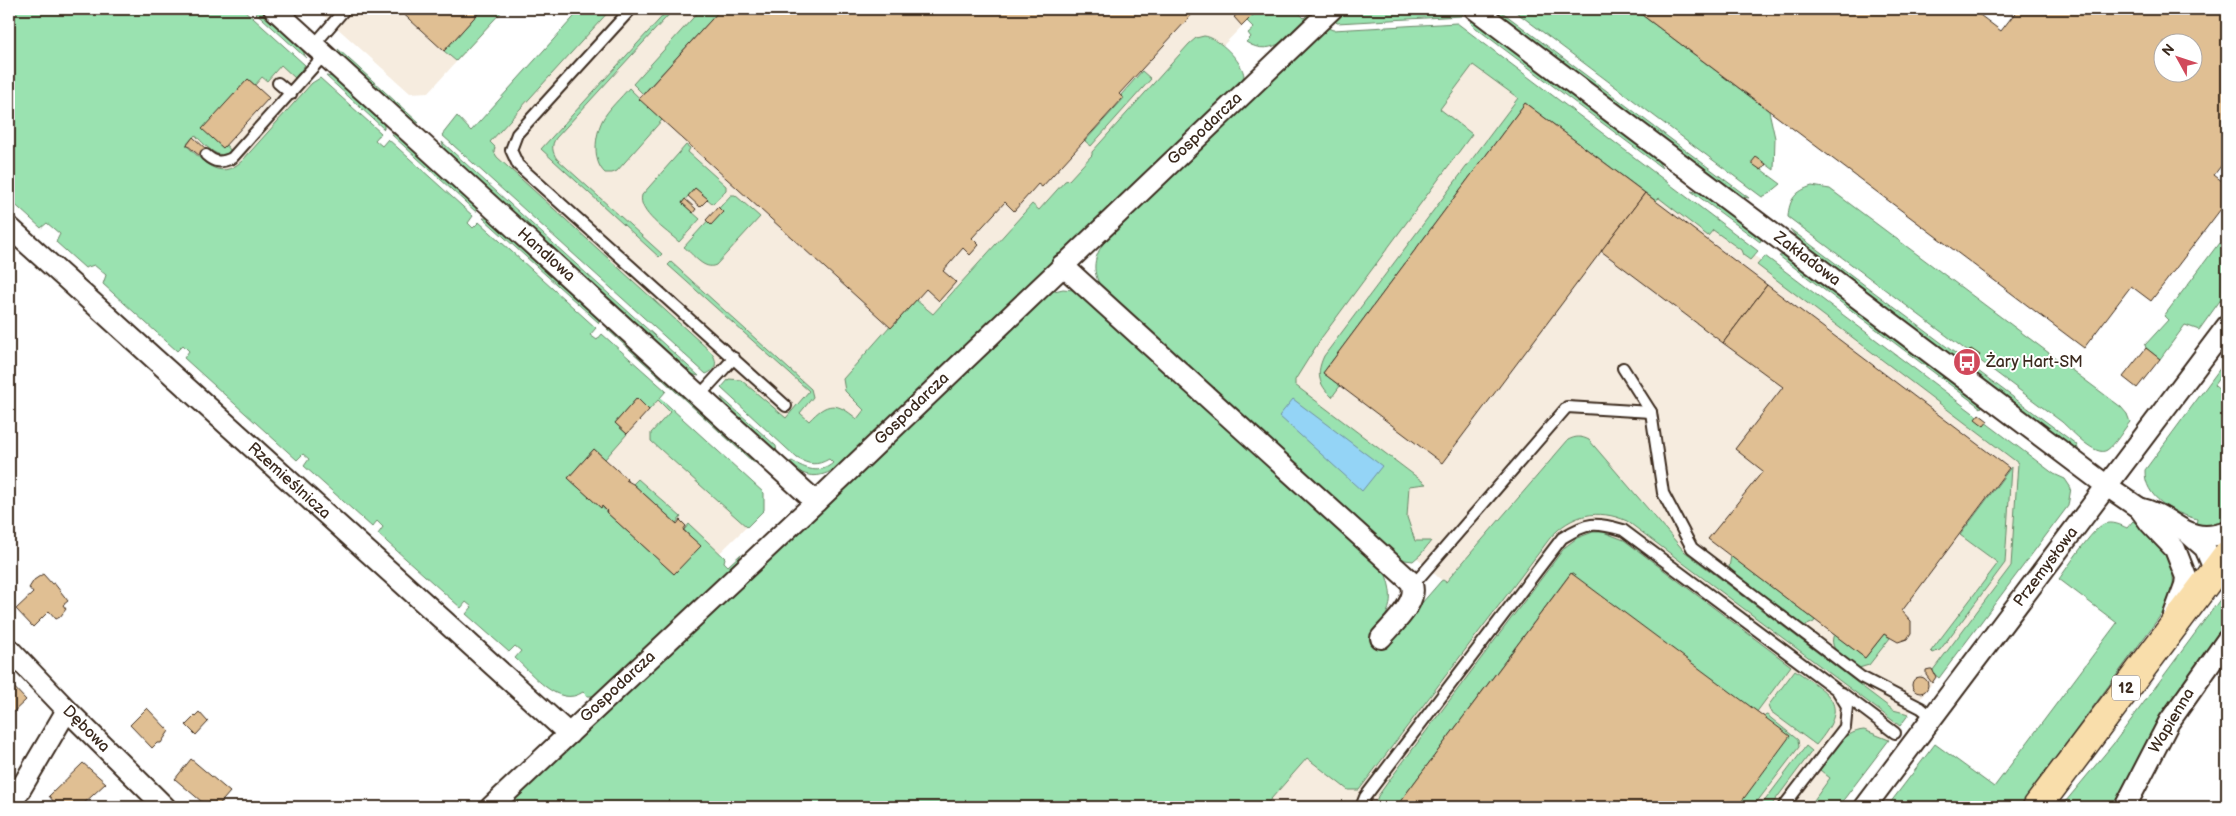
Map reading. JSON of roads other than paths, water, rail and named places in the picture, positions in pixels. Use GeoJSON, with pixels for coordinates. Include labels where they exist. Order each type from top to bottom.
{"type":"FeatureCollection","features":[{"type":"Feature","properties":{"kind":"main road","name":"12"},"geometry":{"type":"LineString","coordinates":[[2037,807],[2221,563]]}},
{"type":"Feature","properties":{"kind":"street","name":"Handlowa"},"geometry":{"type":"LineString","coordinates":[[274,9],[816,502]]}},
{"type":"Feature","properties":{"kind":"street","name":"Gospodarcza"},"geometry":{"type":"LineString","coordinates":[[491,807],[816,502],[1332,9]]}},
{"type":"Feature","properties":{"kind":"street","name":"Zakładowa"},"geometry":{"type":"LineString","coordinates":[[1475,9],[2107,486],[2139,508],[2156,514],[2189,534],[2221,563]]}},
{"type":"Feature","properties":{"kind":"street","name":"Rzemieślnicza"},"geometry":{"type":"LineString","coordinates":[[9,227],[569,734]]}},
{"type":"Feature","properties":{"kind":"street"},"geometry":{"type":"LineString","coordinates":[[1062,265],[1413,585],[1412,600],[1381,638]]}},
{"type":"Feature","properties":{"kind":"street","name":"Przemysłowa"},"geometry":{"type":"LineString","coordinates":[[1865,807],[2227,326]]}},
{"type":"Feature","properties":{"kind":"street","name":"Zakładowa"},"geometry":{"type":"LineString","coordinates":[[2139,508],[2174,549],[2195,564],[2221,563]]}},
{"type":"Feature","properties":{"kind":"street","name":"Zakładowa"},"geometry":{"type":"LineString","coordinates":[[2189,534],[2210,536],[2227,532]]}},
{"type":"Feature","properties":{"kind":"street","name":"Zakładowa"},"geometry":{"type":"LineString","coordinates":[[2166,636],[2185,585],[2184,570],[2174,549]]}},
{"type":"Feature","properties":{"kind":"street","name":"Wapienna"},"geometry":{"type":"LineString","coordinates":[[2125,807],[2169,722],[2227,640]]}},
{"type":"Feature","properties":{"kind":"street","name":"Dębowa"},"geometry":{"type":"LineString","coordinates":[[9,649],[67,710],[165,807]]}},
{"type":"Feature","properties":{"kind":"street"},"geometry":{"type":"LineString","coordinates":[[10,807],[67,710]]}},
{"type":"Feature","properties":{"kind":"lane"},"geometry":{"type":"LineString","coordinates":[[206,155],[213,161],[222,162],[232,158],[291,94],[345,9]]}},
{"type":"Feature","properties":{"kind":"lane"},"geometry":{"type":"LineString","coordinates":[[631,9],[517,134],[511,150],[518,165],[786,406]]}},
{"type":"Feature","properties":{"kind":"lane"},"geometry":{"type":"LineString","coordinates":[[278,83],[291,94]]}},
{"type":"Feature","properties":{"kind":"lane"},"geometry":{"type":"LineString","coordinates":[[700,396],[734,358]]}},
{"type":"Feature","properties":{"kind":"lane"},"geometry":{"type":"LineString","coordinates":[[1623,368],[1650,412],[1664,493],[1692,548],[1861,677],[1921,708],[1932,718]]}},
{"type":"Feature","properties":{"kind":"lane"},"geometry":{"type":"LineString","coordinates":[[1413,585],[1567,407],[1650,412]]}},
{"type":"Feature","properties":{"kind":"lane"},"geometry":{"type":"LineString","coordinates":[[1361,807],[1365,797],[1562,538],[1582,526],[1601,524],[1623,530],[1895,733]]}},
{"type":"Feature","properties":{"kind":"lane"},"geometry":{"type":"LineString","coordinates":[[1783,807],[1845,727],[1847,706],[1837,690]]}},
{"type":"Feature","properties":{"kind":"water"},"geometry":{"type":"Polygon","coordinates":[[[1293,399],[1382,466],[1362,491],[1279,416],[1293,399]]]}},
{"type":"Feature","properties":{"kind":"place","name":"Żary Hart-SM"},"geometry":{"type":"Point","coordinates":[1967,362]}}]}
